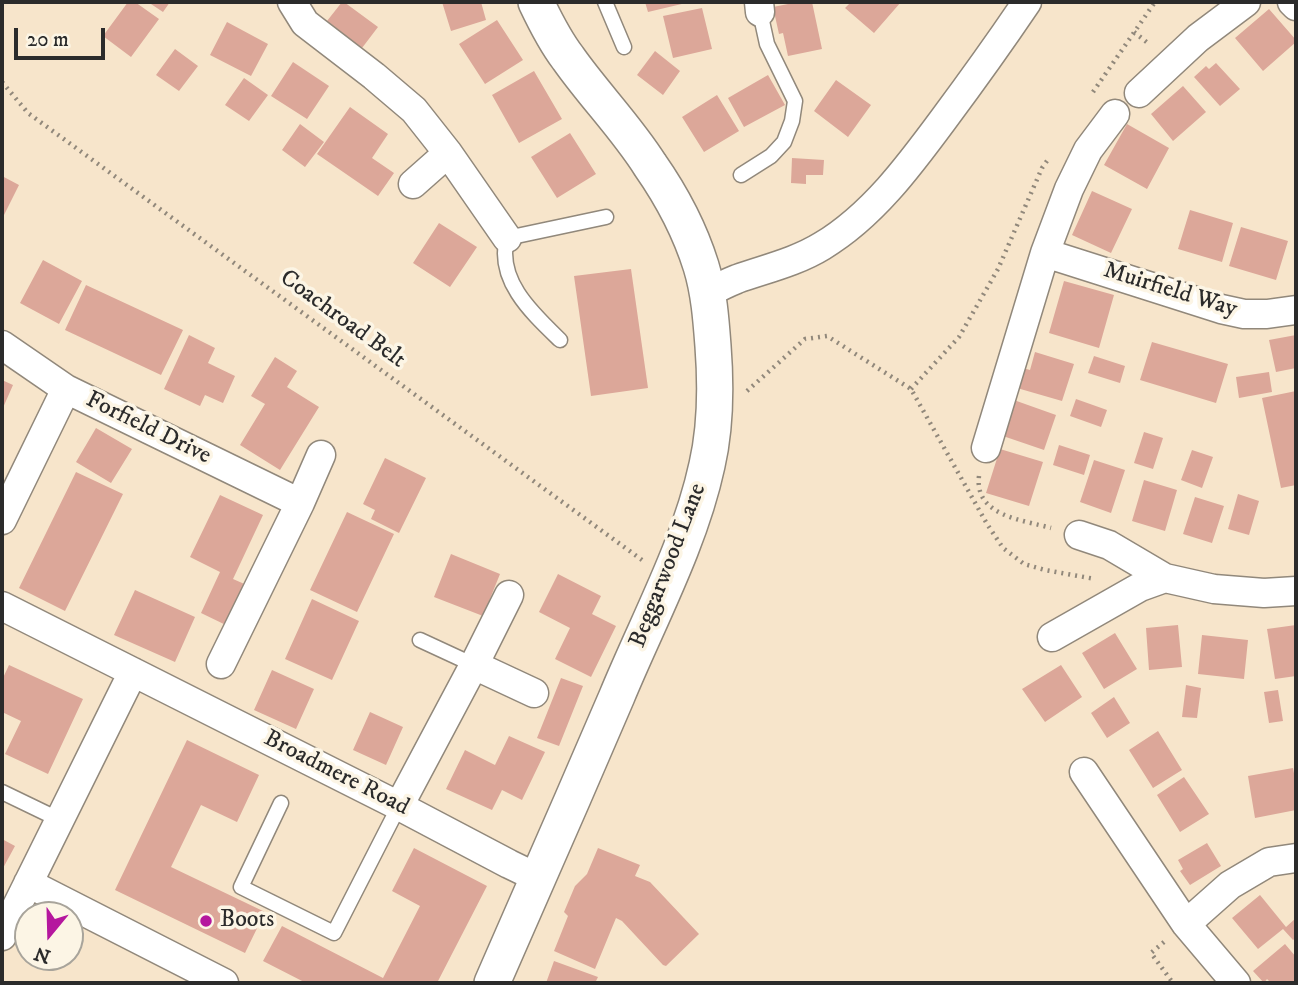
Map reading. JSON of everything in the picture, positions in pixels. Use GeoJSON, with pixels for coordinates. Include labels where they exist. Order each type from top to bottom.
{"type":"FeatureCollection","features":[{"type":"Feature","properties":{"kind":"street"},"geometry":{"type":"LineString","coordinates":[[292,2],[305,23],[414,110],[448,153],[507,238]]}},
{"type":"Feature","properties":{"kind":"street","name":"Beggarwood Lane"},"geometry":{"type":"LineString","coordinates":[[492,983],[668,578],[699,498],[714,422],[711,313],[701,266],[689,236],[651,166],[568,58],[536,2]]}},
{"type":"Feature","properties":{"kind":"street"},"geometry":{"type":"LineString","coordinates":[[708,293],[819,248],[859,219],[894,183],[928,140],[1027,2]]}},
{"type":"Feature","properties":{"kind":"street"},"geometry":{"type":"LineString","coordinates":[[1139,93],[1198,38],[1246,2]]}},
{"type":"Feature","properties":{"kind":"street"},"geometry":{"type":"LineString","coordinates":[[1292,2],[1296,6]]}},
{"type":"Feature","properties":{"kind":"street"},"geometry":{"type":"LineString","coordinates":[[986,448],[1045,253],[1069,189],[1088,150],[1115,114]]}},
{"type":"Feature","properties":{"kind":"street"},"geometry":{"type":"LineString","coordinates":[[413,184],[448,153]]}},
{"type":"Feature","properties":{"kind":"street","name":"Muirfield Way"},"geometry":{"type":"LineString","coordinates":[[1045,253],[1244,314],[1296,310]]}},
{"type":"Feature","properties":{"kind":"street","name":"Forfield Drive"},"geometry":{"type":"LineString","coordinates":[[2,345],[66,389],[300,503]]}},
{"type":"Feature","properties":{"kind":"street"},"geometry":{"type":"LineString","coordinates":[[2,520],[66,389]]}},
{"type":"Feature","properties":{"kind":"street"},"geometry":{"type":"LineString","coordinates":[[221,664],[321,456]]}},
{"type":"Feature","properties":{"kind":"street"},"geometry":{"type":"LineString","coordinates":[[1079,536],[1109,545],[1165,578],[1214,589],[1264,593],[1296,591]]}},
{"type":"Feature","properties":{"kind":"street"},"geometry":{"type":"LineString","coordinates":[[1052,637],[1140,587],[1165,578]]}},
{"type":"Feature","properties":{"kind":"street"},"geometry":{"type":"LineString","coordinates":[[399,806],[509,595]]}},
{"type":"Feature","properties":{"kind":"street","name":"Broadmere Road"},"geometry":{"type":"LineString","coordinates":[[2,606],[538,877]]}},
{"type":"Feature","properties":{"kind":"street"},"geometry":{"type":"LineString","coordinates":[[474,665],[534,693]]}},
{"type":"Feature","properties":{"kind":"street"},"geometry":{"type":"LineString","coordinates":[[2,936],[133,673]]}},
{"type":"Feature","properties":{"kind":"street"},"geometry":{"type":"LineString","coordinates":[[1084,772],[1186,924],[1236,983]]}},
{"type":"Feature","properties":{"kind":"street"},"geometry":{"type":"LineString","coordinates":[[1186,924],[1230,885],[1269,862],[1296,858]]}},
{"type":"Feature","properties":{"kind":"street"},"geometry":{"type":"LineString","coordinates":[[28,883],[224,983]]}},
{"type":"Feature","properties":{"kind":"lane"},"geometry":{"type":"LineString","coordinates":[[605,2],[624,47]]}},
{"type":"Feature","properties":{"kind":"lane"},"geometry":{"type":"LineString","coordinates":[[741,175],[771,156],[784,142],[792,121],[795,102],[767,44],[760,7]]}},
{"type":"Feature","properties":{"kind":"lane"},"geometry":{"type":"LineString","coordinates":[[560,340],[532,313],[509,278],[504,251],[507,238],[607,217]]}},
{"type":"Feature","properties":{"kind":"lane"},"geometry":{"type":"LineString","coordinates":[[420,640],[474,665]]}},
{"type":"Feature","properties":{"kind":"lane"},"geometry":{"type":"LineString","coordinates":[[2,792],[60,820]]}},
{"type":"Feature","properties":{"kind":"lane"},"geometry":{"type":"LineString","coordinates":[[281,803],[241,887],[334,933],[399,806]]}},
{"type":"Feature","properties":{"kind":"path","name":"Coachroad Belt"},"geometry":{"type":"LineString","coordinates":[[2,82],[28,113],[668,578]]}},
{"type":"Feature","properties":{"kind":"path"},"geometry":{"type":"LineString","coordinates":[[743,394],[806,339],[827,336],[911,390],[1003,548],[1024,564],[1045,570]]}},
{"type":"Feature","properties":{"kind":"path"},"geometry":{"type":"LineString","coordinates":[[986,448],[978,481],[982,497],[991,508],[1002,515],[1079,536]]}},
{"type":"Feature","properties":{"kind":"path"},"geometry":{"type":"LineString","coordinates":[[1173,983],[1151,953],[1186,924]]}},
{"type":"Feature","properties":{"kind":"building"},"geometry":{"type":"Polygon","coordinates":[[[128,2],[135,2],[159,19],[131,57],[103,36],[128,2]]]}},
{"type":"Feature","properties":{"kind":"building"},"geometry":{"type":"Polygon","coordinates":[[[148,2],[170,2],[163,12],[148,2]]]}},
{"type":"Feature","properties":{"kind":"building"},"geometry":{"type":"Polygon","coordinates":[[[342,2],[378,27],[362,48],[327,21],[342,2]]]}},
{"type":"Feature","properties":{"kind":"building"},"geometry":{"type":"Polygon","coordinates":[[[442,2],[481,2],[486,20],[451,31],[442,2]]]}},
{"type":"Feature","properties":{"kind":"building"},"geometry":{"type":"Polygon","coordinates":[[[645,2],[685,2],[686,3],[648,12],[645,2]]]}},
{"type":"Feature","properties":{"kind":"building"},"geometry":{"type":"Polygon","coordinates":[[[812,2],[822,49],[788,56],[783,33],[779,34],[773,7],[812,2]]]}},
{"type":"Feature","properties":{"kind":"building"},"geometry":{"type":"Polygon","coordinates":[[[851,2],[901,2],[874,33],[845,8],[851,2]]]}},
{"type":"Feature","properties":{"kind":"building"},"geometry":{"type":"Polygon","coordinates":[[[702,8],[712,49],[673,58],[663,16],[702,8]]]}},
{"type":"Feature","properties":{"kind":"building"},"geometry":{"type":"Polygon","coordinates":[[[1269,9],[1296,42],[1263,71],[1235,38],[1269,9]]]}},
{"type":"Feature","properties":{"kind":"building"},"geometry":{"type":"Polygon","coordinates":[[[497,20],[523,60],[485,84],[459,44],[497,20]]]}},
{"type":"Feature","properties":{"kind":"building"},"geometry":{"type":"Polygon","coordinates":[[[227,22],[268,44],[251,76],[210,55],[227,22]]]}},
{"type":"Feature","properties":{"kind":"building"},"geometry":{"type":"Polygon","coordinates":[[[175,49],[198,66],[179,91],[156,75],[175,49]]]}},
{"type":"Feature","properties":{"kind":"building"},"geometry":{"type":"Polygon","coordinates":[[[655,51],[680,71],[663,95],[637,75],[655,51]]]}},
{"type":"Feature","properties":{"kind":"building"},"geometry":{"type":"Polygon","coordinates":[[[293,62],[329,86],[307,119],[271,96],[293,62]]]}},
{"type":"Feature","properties":{"kind":"building"},"geometry":{"type":"Polygon","coordinates":[[[1216,63],[1240,89],[1220,106],[1194,77],[1206,66],[1209,69],[1216,63]]]}},
{"type":"Feature","properties":{"kind":"building"},"geometry":{"type":"Polygon","coordinates":[[[534,71],[562,119],[519,143],[492,95],[534,71]]]}},
{"type":"Feature","properties":{"kind":"building"},"geometry":{"type":"Polygon","coordinates":[[[768,75],[785,105],[744,127],[728,98],[768,75]]]}},
{"type":"Feature","properties":{"kind":"building"},"geometry":{"type":"Polygon","coordinates":[[[244,78],[268,95],[249,121],[225,105],[244,78]]]}},
{"type":"Feature","properties":{"kind":"building"},"geometry":{"type":"Polygon","coordinates":[[[836,80],[871,105],[848,137],[814,111],[836,80]]]}},
{"type":"Feature","properties":{"kind":"building"},"geometry":{"type":"Polygon","coordinates":[[[1183,86],[1206,112],[1173,141],[1151,114],[1183,86]]]}},
{"type":"Feature","properties":{"kind":"building"},"geometry":{"type":"Polygon","coordinates":[[[717,95],[739,131],[704,152],[682,117],[717,95]]]}},
{"type":"Feature","properties":{"kind":"building"},"geometry":{"type":"Polygon","coordinates":[[[350,107],[388,134],[372,158],[394,173],[378,196],[317,154],[350,107]]]}},
{"type":"Feature","properties":{"kind":"building"},"geometry":{"type":"Polygon","coordinates":[[[300,124],[324,142],[305,167],[282,150],[300,124]]]}},
{"type":"Feature","properties":{"kind":"building"},"geometry":{"type":"Polygon","coordinates":[[[1127,124],[1169,148],[1147,189],[1104,165],[1127,124]]]}},
{"type":"Feature","properties":{"kind":"building"},"geometry":{"type":"Polygon","coordinates":[[[570,133],[596,174],[557,198],[531,157],[570,133]]]}},
{"type":"Feature","properties":{"kind":"building"},"geometry":{"type":"Polygon","coordinates":[[[792,158],[824,160],[823,175],[806,175],[806,184],[791,183],[792,158]]]}},
{"type":"Feature","properties":{"kind":"building"},"geometry":{"type":"Polygon","coordinates":[[[2,176],[19,185],[4,215],[2,214],[2,176]]]}},
{"type":"Feature","properties":{"kind":"building"},"geometry":{"type":"Polygon","coordinates":[[[1092,191],[1132,209],[1111,253],[1072,235],[1092,191]]]}},
{"type":"Feature","properties":{"kind":"building"},"geometry":{"type":"Polygon","coordinates":[[[1190,210],[1233,223],[1222,262],[1178,249],[1190,210]]]}},
{"type":"Feature","properties":{"kind":"building"},"geometry":{"type":"Polygon","coordinates":[[[439,223],[477,247],[450,287],[413,263],[439,223]]]}},
{"type":"Feature","properties":{"kind":"building"},"geometry":{"type":"Polygon","coordinates":[[[1241,227],[1288,241],[1276,280],[1229,266],[1241,227]]]}},
{"type":"Feature","properties":{"kind":"building"},"geometry":{"type":"Polygon","coordinates":[[[43,260],[82,281],[59,324],[20,303],[43,260]]]}},
{"type":"Feature","properties":{"kind":"building"},"geometry":{"type":"Polygon","coordinates":[[[631,269],[648,388],[591,396],[574,276],[631,269]]]}},
{"type":"Feature","properties":{"kind":"building"},"geometry":{"type":"Polygon","coordinates":[[[1064,281],[1114,295],[1099,348],[1049,333],[1064,281]]]}},
{"type":"Feature","properties":{"kind":"building"},"geometry":{"type":"Polygon","coordinates":[[[86,285],[183,330],[161,375],[65,330],[86,285]]]}},
{"type":"Feature","properties":{"kind":"building"},"geometry":{"type":"Polygon","coordinates":[[[189,335],[215,348],[208,363],[235,376],[223,403],[205,395],[200,406],[164,389],[189,335]]]}},
{"type":"Feature","properties":{"kind":"building"},"geometry":{"type":"Polygon","coordinates":[[[1296,335],[1296,368],[1276,372],[1269,340],[1296,335]]]}},
{"type":"Feature","properties":{"kind":"building"},"geometry":{"type":"Polygon","coordinates":[[[1152,342],[1228,364],[1216,403],[1140,380],[1152,342]]]}},
{"type":"Feature","properties":{"kind":"building"},"geometry":{"type":"Polygon","coordinates":[[[1035,352],[1074,364],[1062,401],[1017,388],[1023,368],[1030,370],[1035,352]]]}},
{"type":"Feature","properties":{"kind":"building"},"geometry":{"type":"Polygon","coordinates":[[[1094,356],[1125,366],[1120,383],[1088,373],[1094,356]]]}},
{"type":"Feature","properties":{"kind":"building"},"geometry":{"type":"Polygon","coordinates":[[[275,357],[297,371],[287,387],[319,407],[280,470],[240,445],[265,404],[251,396],[275,357]]]}},
{"type":"Feature","properties":{"kind":"building"},"geometry":{"type":"Polygon","coordinates":[[[1269,372],[1272,392],[1239,398],[1236,377],[1269,372]]]}},
{"type":"Feature","properties":{"kind":"building"},"geometry":{"type":"Polygon","coordinates":[[[2,380],[13,385],[2,410],[2,380]]]}},
{"type":"Feature","properties":{"kind":"building"},"geometry":{"type":"Polygon","coordinates":[[[1296,391],[1296,485],[1281,488],[1262,398],[1296,391]]]}},
{"type":"Feature","properties":{"kind":"building"},"geometry":{"type":"Polygon","coordinates":[[[1011,399],[1056,415],[1044,450],[1003,436],[1011,399]]]}},
{"type":"Feature","properties":{"kind":"building"},"geometry":{"type":"Polygon","coordinates":[[[1076,399],[1107,410],[1101,427],[1070,416],[1076,399]]]}},
{"type":"Feature","properties":{"kind":"building"},"geometry":{"type":"Polygon","coordinates":[[[96,428],[132,449],[111,483],[76,462],[96,428]]]}},
{"type":"Feature","properties":{"kind":"building"},"geometry":{"type":"Polygon","coordinates":[[[1144,432],[1163,438],[1153,469],[1134,463],[1144,432]]]}},
{"type":"Feature","properties":{"kind":"building"},"geometry":{"type":"Polygon","coordinates":[[[1059,445],[1090,455],[1084,475],[1053,465],[1059,445]]]}},
{"type":"Feature","properties":{"kind":"building"},"geometry":{"type":"Polygon","coordinates":[[[1000,449],[1043,462],[1029,506],[986,493],[1000,449]]]}},
{"type":"Feature","properties":{"kind":"building"},"geometry":{"type":"Polygon","coordinates":[[[1192,450],[1213,457],[1202,488],[1181,480],[1192,450]]]}},
{"type":"Feature","properties":{"kind":"building"},"geometry":{"type":"Polygon","coordinates":[[[385,458],[426,478],[399,533],[371,519],[375,510],[363,504],[385,458]]]}},
{"type":"Feature","properties":{"kind":"building"},"geometry":{"type":"Polygon","coordinates":[[[1094,460],[1125,470],[1111,513],[1080,502],[1094,460]]]}},
{"type":"Feature","properties":{"kind":"building"},"geometry":{"type":"Polygon","coordinates":[[[76,472],[123,494],[65,611],[19,588],[76,472]]]}},
{"type":"Feature","properties":{"kind":"building"},"geometry":{"type":"Polygon","coordinates":[[[1144,480],[1177,490],[1165,531],[1132,521],[1144,480]]]}},
{"type":"Feature","properties":{"kind":"building"},"geometry":{"type":"Polygon","coordinates":[[[1238,494],[1259,501],[1249,535],[1228,529],[1238,494]]]}},
{"type":"Feature","properties":{"kind":"building"},"geometry":{"type":"Polygon","coordinates":[[[220,495],[263,515],[233,579],[249,586],[230,627],[201,613],[220,572],[190,557],[220,495]]]}},
{"type":"Feature","properties":{"kind":"building"},"geometry":{"type":"Polygon","coordinates":[[[1195,497],[1224,506],[1212,543],[1183,534],[1195,497]]]}},
{"type":"Feature","properties":{"kind":"building"},"geometry":{"type":"Polygon","coordinates":[[[347,512],[394,534],[357,612],[310,590],[347,512]]]}},
{"type":"Feature","properties":{"kind":"building"},"geometry":{"type":"Polygon","coordinates":[[[451,554],[500,574],[483,616],[434,597],[451,554]]]}},
{"type":"Feature","properties":{"kind":"building"},"geometry":{"type":"Polygon","coordinates":[[[558,574],[601,596],[592,614],[616,626],[591,677],[555,659],[570,628],[539,612],[558,574]]]}},
{"type":"Feature","properties":{"kind":"building"},"geometry":{"type":"Polygon","coordinates":[[[135,590],[195,617],[175,662],[114,635],[135,590]]]}},
{"type":"Feature","properties":{"kind":"building"},"geometry":{"type":"Polygon","coordinates":[[[312,599],[359,621],[332,680],[285,659],[312,599]]]}},
{"type":"Feature","properties":{"kind":"building"},"geometry":{"type":"Polygon","coordinates":[[[1178,625],[1182,667],[1149,670],[1146,628],[1178,625]]]}},
{"type":"Feature","properties":{"kind":"building"},"geometry":{"type":"Polygon","coordinates":[[[1296,625],[1296,676],[1275,679],[1267,629],[1296,625]]]}},
{"type":"Feature","properties":{"kind":"building"},"geometry":{"type":"Polygon","coordinates":[[[1115,633],[1137,669],[1104,689],[1082,653],[1115,633]]]}},
{"type":"Feature","properties":{"kind":"building"},"geometry":{"type":"Polygon","coordinates":[[[1202,635],[1248,640],[1244,679],[1198,674],[1202,635]]]}},
{"type":"Feature","properties":{"kind":"building"},"geometry":{"type":"Polygon","coordinates":[[[9,665],[83,699],[48,774],[5,754],[21,721],[2,712],[2,680],[9,665]]]}},
{"type":"Feature","properties":{"kind":"building"},"geometry":{"type":"Polygon","coordinates":[[[1061,665],[1082,697],[1045,722],[1022,689],[1061,665]]]}},
{"type":"Feature","properties":{"kind":"building"},"geometry":{"type":"Polygon","coordinates":[[[272,670],[314,689],[296,729],[254,710],[272,670]]]}},
{"type":"Feature","properties":{"kind":"building"},"geometry":{"type":"Polygon","coordinates":[[[561,678],[583,686],[559,746],[537,738],[561,678]]]}},
{"type":"Feature","properties":{"kind":"building"},"geometry":{"type":"Polygon","coordinates":[[[1186,685],[1201,688],[1197,718],[1182,717],[1186,685]]]}},
{"type":"Feature","properties":{"kind":"building"},"geometry":{"type":"Polygon","coordinates":[[[1278,690],[1283,721],[1269,723],[1264,692],[1278,690]]]}},
{"type":"Feature","properties":{"kind":"building"},"geometry":{"type":"Polygon","coordinates":[[[1114,697],[1130,723],[1107,738],[1091,713],[1114,697]]]}},
{"type":"Feature","properties":{"kind":"building"},"geometry":{"type":"Polygon","coordinates":[[[370,712],[403,727],[386,765],[353,750],[370,712]]]}},
{"type":"Feature","properties":{"kind":"building"},"geometry":{"type":"Polygon","coordinates":[[[1158,731],[1182,770],[1153,788],[1129,750],[1158,731]]]}},
{"type":"Feature","properties":{"kind":"building"},"geometry":{"type":"Polygon","coordinates":[[[509,736],[545,752],[522,800],[502,790],[492,810],[446,789],[465,750],[495,765],[509,736]]]}},
{"type":"Feature","properties":{"kind":"building"},"geometry":{"type":"Polygon","coordinates":[[[187,740],[259,775],[237,822],[201,805],[171,867],[265,912],[245,953],[115,890],[187,740]]]}},
{"type":"Feature","properties":{"kind":"building"},"geometry":{"type":"Polygon","coordinates":[[[1293,768],[1296,810],[1255,818],[1248,776],[1293,768]]]}},
{"type":"Feature","properties":{"kind":"building"},"geometry":{"type":"Polygon","coordinates":[[[1184,777],[1209,814],[1180,832],[1157,795],[1184,777]]]}},
{"type":"Feature","properties":{"kind":"building"},"geometry":{"type":"Polygon","coordinates":[[[2,839],[15,846],[2,870],[2,839]]]}},
{"type":"Feature","properties":{"kind":"building"},"geometry":{"type":"Polygon","coordinates":[[[1207,843],[1221,866],[1190,885],[1180,871],[1183,869],[1178,860],[1207,843]]]}},
{"type":"Feature","properties":{"kind":"building"},"geometry":{"type":"Polygon","coordinates":[[[414,848],[487,886],[437,983],[306,983],[263,961],[282,926],[383,978],[420,906],[392,891],[414,848]]]}},
{"type":"Feature","properties":{"kind":"building"},"geometry":{"type":"Polygon","coordinates":[[[598,848],[640,865],[635,876],[650,882],[699,934],[666,966],[616,918],[595,969],[554,951],[568,916],[564,912],[575,886],[587,874],[598,848]]]}},
{"type":"Feature","properties":{"kind":"building"},"geometry":{"type":"Polygon","coordinates":[[[1260,895],[1286,927],[1296,918],[1296,938],[1293,940],[1283,929],[1258,949],[1232,918],[1260,895]]]}},
{"type":"Feature","properties":{"kind":"building"},"geometry":{"type":"Polygon","coordinates":[[[1285,944],[1296,957],[1296,983],[1271,983],[1267,979],[1264,983],[1253,971],[1285,944]]]}},
{"type":"Feature","properties":{"kind":"building"},"geometry":{"type":"Polygon","coordinates":[[[554,961],[598,977],[595,983],[546,983],[554,961]]]}},
{"type":"Feature","properties":{"kind":"place","name":"Boots"},"geometry":{"type":"Point","coordinates":[206,921]}}]}
